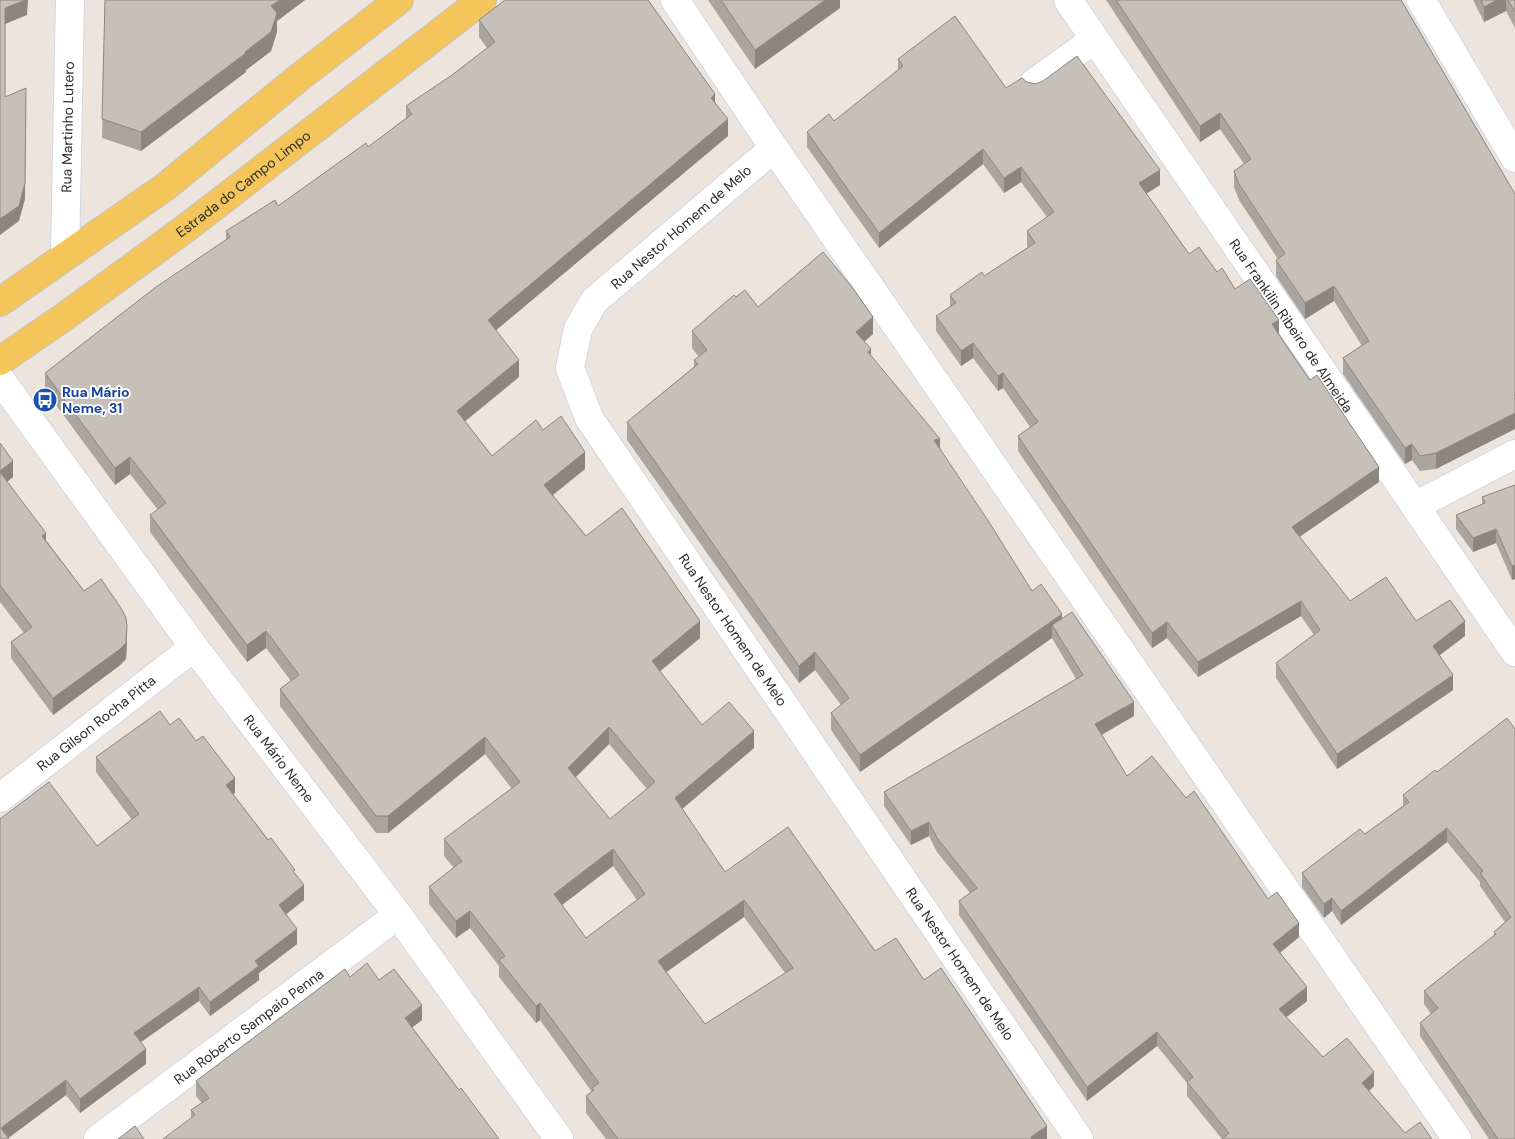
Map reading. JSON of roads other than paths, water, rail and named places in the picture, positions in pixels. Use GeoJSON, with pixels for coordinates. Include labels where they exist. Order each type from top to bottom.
{"type":"FeatureCollection","features":[{"type":"Feature","properties":{"kind":"main road"},"geometry":{"type":"LineString","coordinates":[[0,302],[165,187],[296,80],[399,0]]}},
{"type":"Feature","properties":{"kind":"main road","name":"Estrada do Campo Limpo"},"geometry":{"type":"LineString","coordinates":[[0,361],[186,228],[482,0]]}},
{"type":"Feature","properties":{"kind":"street","name":"Rua Martinho Lutero"},"geometry":{"type":"LineString","coordinates":[[65,256],[70,0]]}},
{"type":"Feature","properties":{"kind":"street"},"geometry":{"type":"LineString","coordinates":[[675,0],[774,148],[1457,1139]]}},
{"type":"Feature","properties":{"kind":"street","name":"Rua Frankilin Ribeiro de Almeida"},"geometry":{"type":"LineString","coordinates":[[1068,0],[1515,652]]}},
{"type":"Feature","properties":{"kind":"street"},"geometry":{"type":"LineString","coordinates":[[1421,0],[1515,158]]}},
{"type":"Feature","properties":{"kind":"street"},"geometry":{"type":"LineString","coordinates":[[1034,83],[1095,39]]}},
{"type":"Feature","properties":{"kind":"street","name":"Rua Nestor Homem de Melo"},"geometry":{"type":"LineString","coordinates":[[774,148],[594,302],[578,329],[570,368],[589,418],[1079,1139]]}},
{"type":"Feature","properties":{"kind":"street","name":"Rua Mário Neme"},"geometry":{"type":"LineString","coordinates":[[0,380],[194,647],[398,915],[559,1139]]}},
{"type":"Feature","properties":{"kind":"street"},"geometry":{"type":"LineString","coordinates":[[1415,506],[1515,454]]}},
{"type":"Feature","properties":{"kind":"street","name":"Rua Gilson Rocha Pitta"},"geometry":{"type":"LineString","coordinates":[[0,798],[194,647]]}},
{"type":"Feature","properties":{"kind":"street","name":"Rua Roberto Sampaio Penna"},"geometry":{"type":"LineString","coordinates":[[98,1139],[398,915]]}},
{"type":"Feature","properties":{"kind":"place","name":"Rua Mário Neme, 31"},"geometry":{"type":"Point","coordinates":[45,400]}}]}
